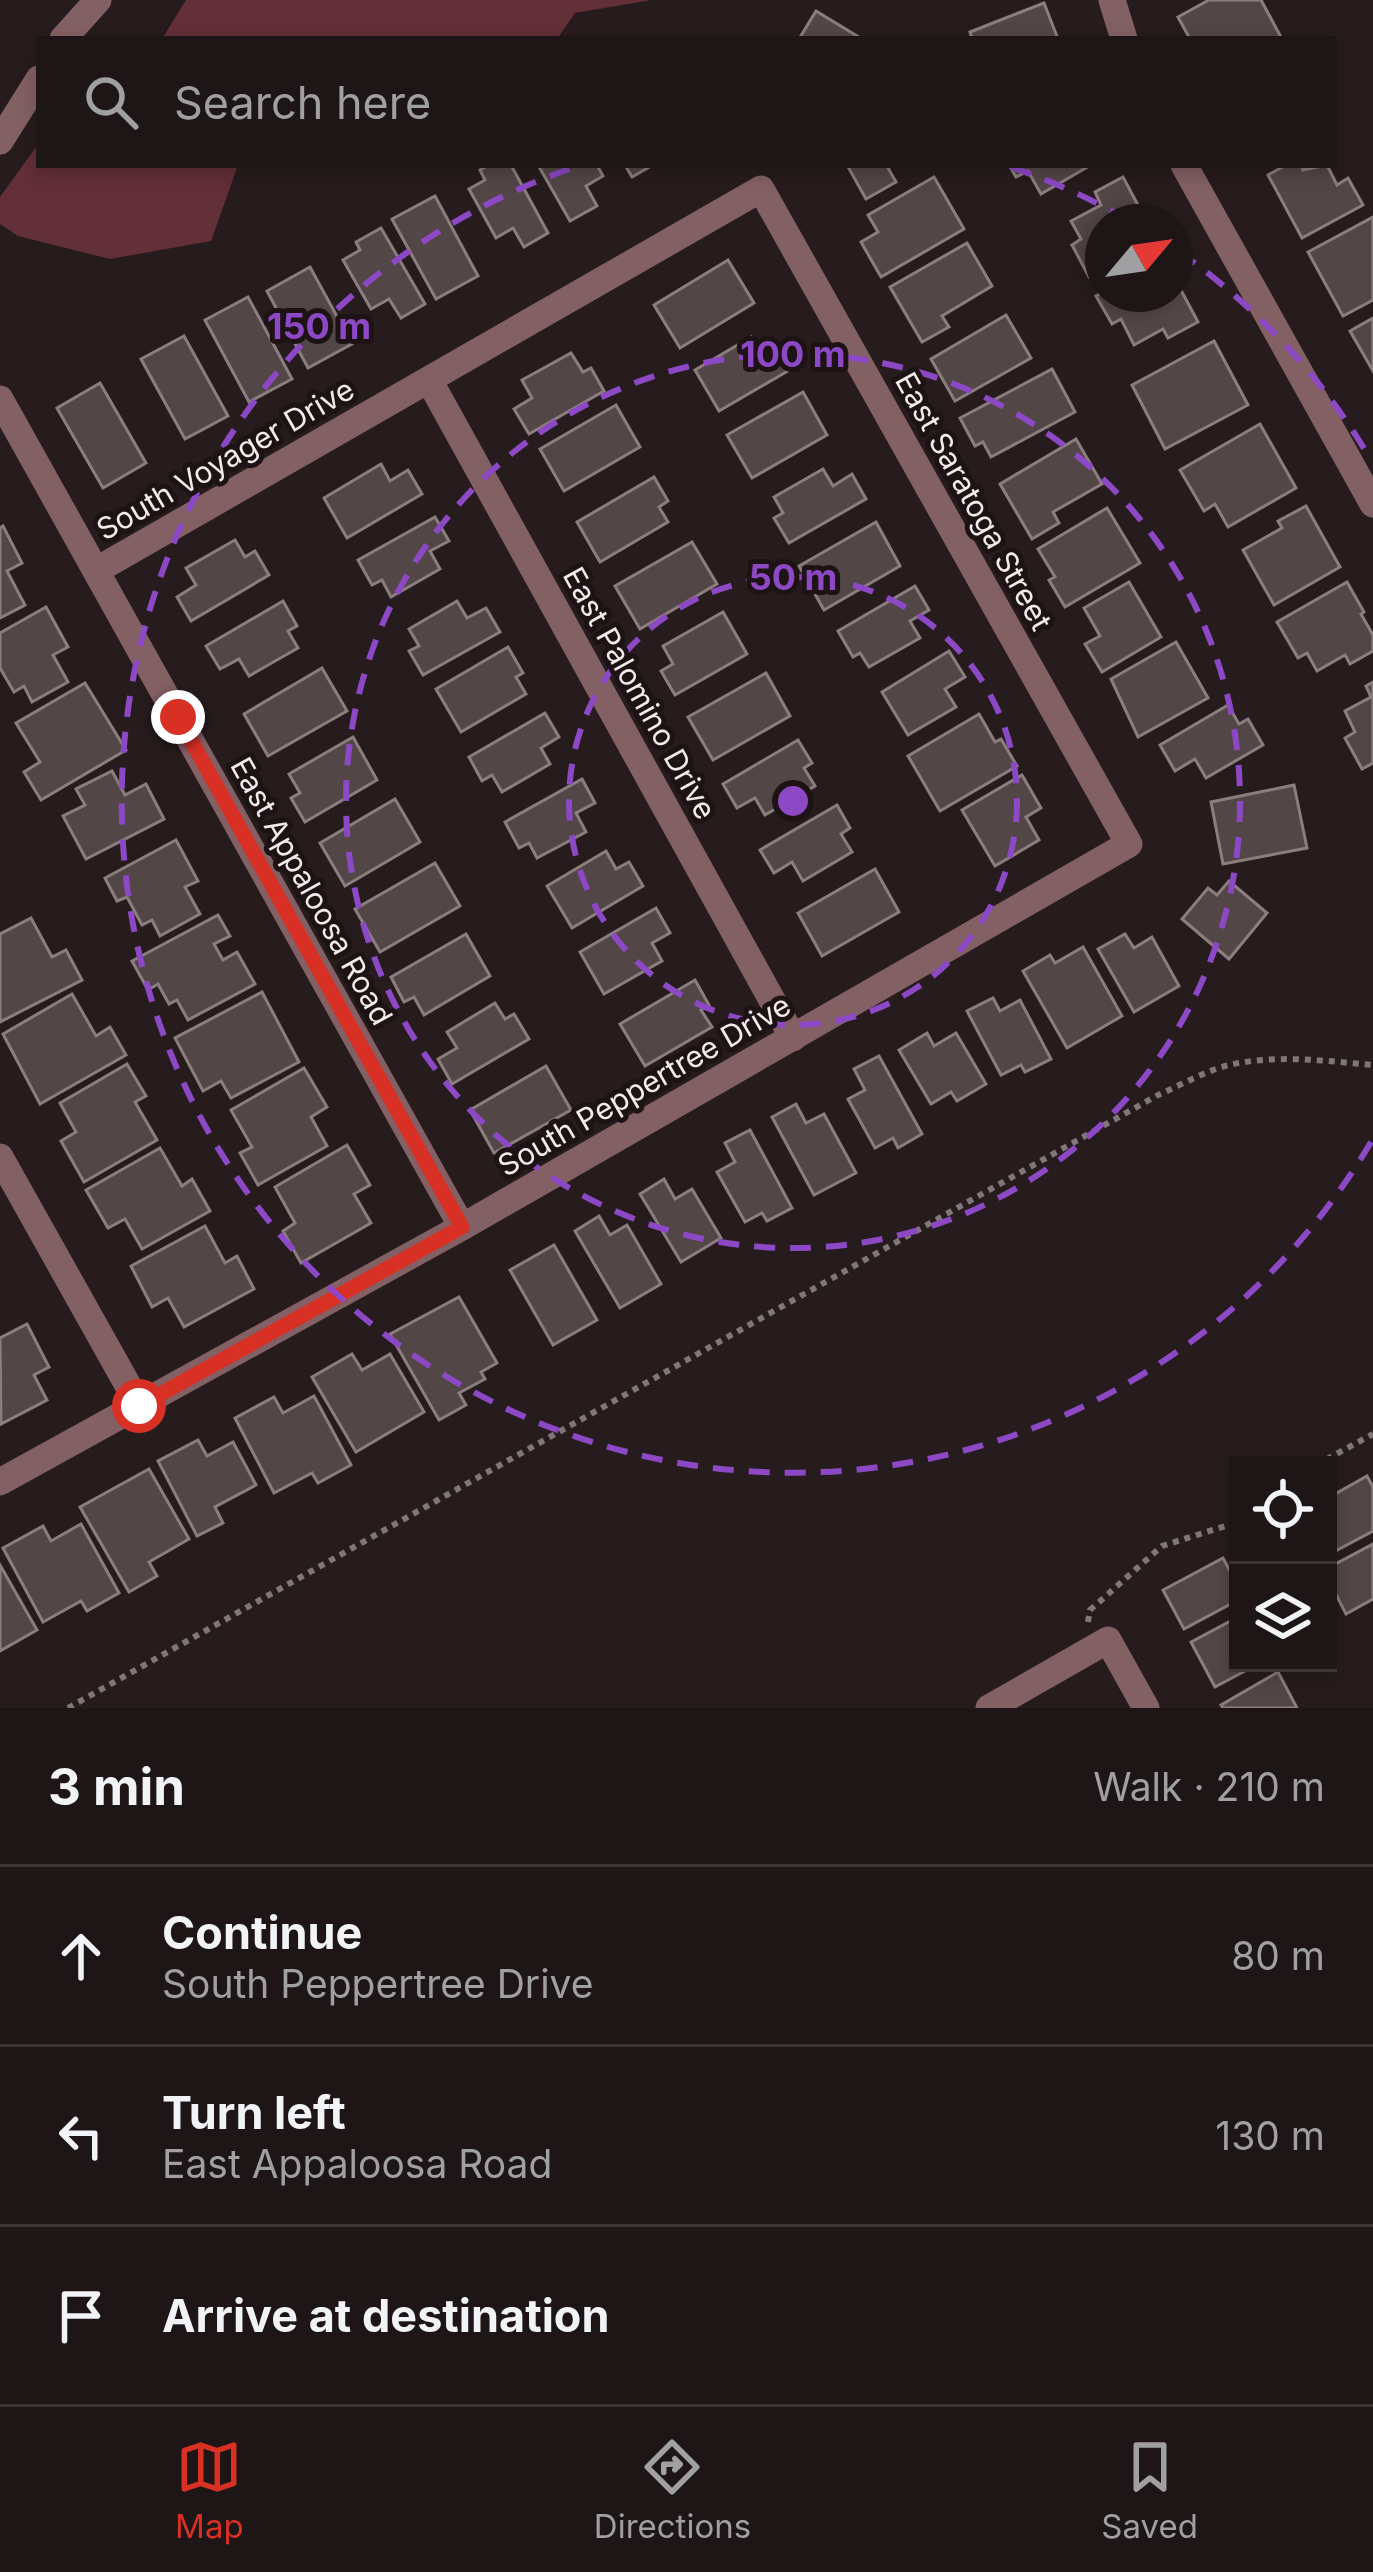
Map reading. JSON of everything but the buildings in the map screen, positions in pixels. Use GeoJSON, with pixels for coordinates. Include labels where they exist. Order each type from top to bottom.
{"type":"FeatureCollection","features":[{"type":"Feature","properties":{"kind":"street"},"geometry":{"type":"LineString","coordinates":[[66,36],[98,0]]}},
{"type":"Feature","properties":{"kind":"street"},"geometry":{"type":"LineString","coordinates":[[1112,0],[1123,36]]}},
{"type":"Feature","properties":{"kind":"street"},"geometry":{"type":"LineString","coordinates":[[0,141],[36,84]]}},
{"type":"Feature","properties":{"kind":"street"},"geometry":{"type":"LineString","coordinates":[[1186,168],[1373,504]]}},
{"type":"Feature","properties":{"kind":"street","name":"South Voyager Drive"},"geometry":{"type":"LineString","coordinates":[[97,570],[761,190]]}},
{"type":"Feature","properties":{"kind":"street","name":"East Saratoga Street"},"geometry":{"type":"LineString","coordinates":[[761,190],[1129,844]]}},
{"type":"Feature","properties":{"kind":"street","name":"East Palomino Drive"},"geometry":{"type":"LineString","coordinates":[[429,380],[793,1037]]}},
{"type":"Feature","properties":{"kind":"street","name":"East Appaloosa Road"},"geometry":{"type":"LineString","coordinates":[[0,399],[462,1227]]}},
{"type":"Feature","properties":{"kind":"street","name":"South Peppertree Drive"},"geometry":{"type":"LineString","coordinates":[[0,1481],[462,1227],[1129,844]]}},
{"type":"Feature","properties":{"kind":"street"},"geometry":{"type":"LineString","coordinates":[[0,1156],[139,1406]]}},
{"type":"Feature","properties":{"kind":"street"},"geometry":{"type":"LineString","coordinates":[[989,1708],[1096,1646],[1146,1708]]}},
{"type":"Feature","properties":{"kind":"path"},"geometry":{"type":"LineString","coordinates":[[68,1708],[1158,1095],[1226,1066],[1256,1061],[1373,1065]]}},
{"type":"Feature","properties":{"kind":"path"},"geometry":{"type":"LineString","coordinates":[[1326,1456],[1373,1434]]}},
{"type":"Feature","properties":{"kind":"path"},"geometry":{"type":"LineString","coordinates":[[1096,1646],[1090,1610],[1139,1564],[1162,1546],[1229,1525]]}},
{"type":"Feature","properties":{"kind":"shaded area"},"geometry":{"type":"Polygon","coordinates":[[[186,0],[651,0],[575,13],[559,36],[164,36],[186,0]]]}},
{"type":"Feature","properties":{"kind":"shaded area"},"geometry":{"type":"Polygon","coordinates":[[[36,147],[36,168],[237,168],[211,241],[110,259],[18,236],[0,224],[0,197],[36,147]]]}},
{"type":"Feature","properties":{"kind":"route"},"geometry":{"type":"LineString","coordinates":[[139,1406],[462,1227],[178,717]]}}]}
